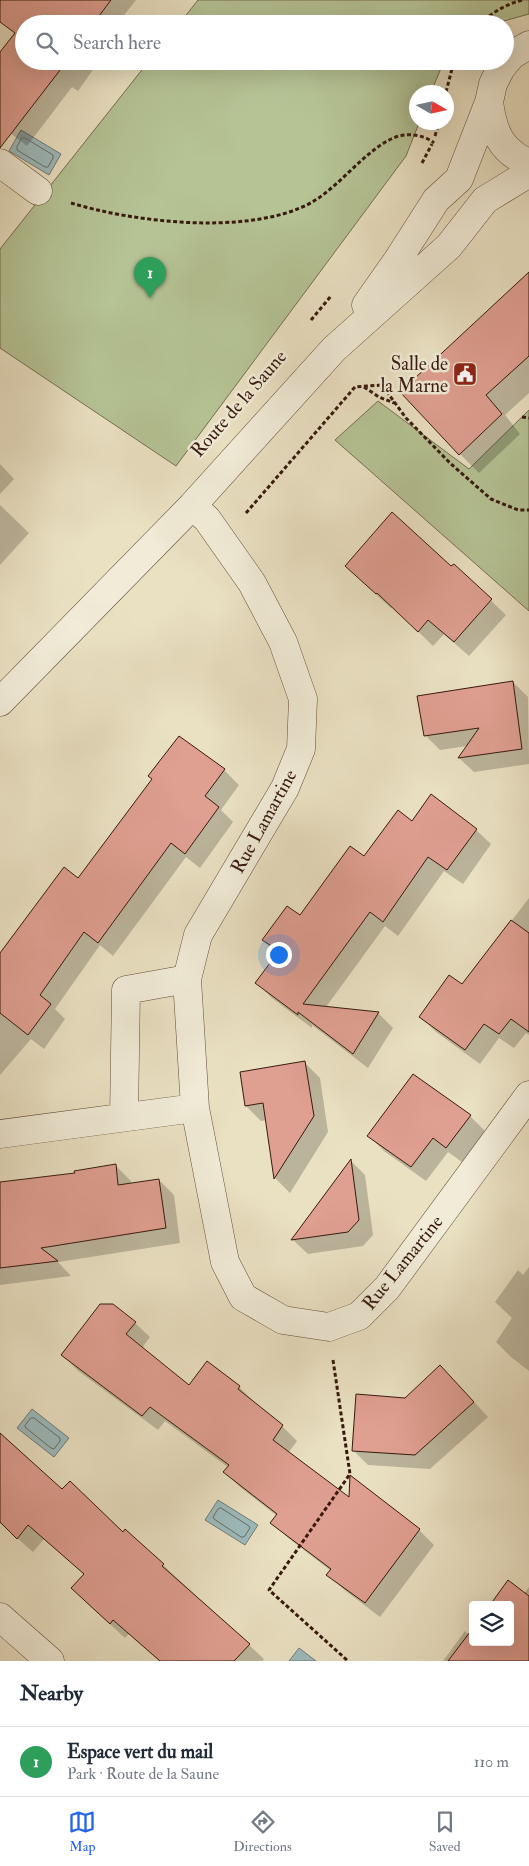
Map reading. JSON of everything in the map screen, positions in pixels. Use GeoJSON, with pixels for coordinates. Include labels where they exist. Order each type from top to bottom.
{"type":"FeatureCollection","features":[{"type":"Feature","properties":{"kind":"street","name":"Route de la Saune"},"geometry":{"type":"LineString","coordinates":[[514,54],[529,45]]}},
{"type":"Feature","properties":{"kind":"street","name":"Route de la Saune"},"geometry":{"type":"LineString","coordinates":[[0,702],[192,506],[334,348],[397,261],[436,200],[459,179],[489,102],[493,84],[500,70]]}},
{"type":"Feature","properties":{"kind":"street","name":"Route de la Saune"},"geometry":{"type":"LineString","coordinates":[[489,102],[492,124],[502,143],[518,158],[529,163]]}},
{"type":"Feature","properties":{"kind":"street"},"geometry":{"type":"LineString","coordinates":[[0,163],[38,191]]}},
{"type":"Feature","properties":{"kind":"street","name":"Route de la Saune"},"geometry":{"type":"LineString","coordinates":[[334,348],[449,246],[485,200],[529,173]]}},
{"type":"Feature","properties":{"kind":"street","name":"Rue Lamartine"},"geometry":{"type":"LineString","coordinates":[[192,506],[207,519],[252,583],[283,642],[303,699],[301,749],[285,788],[198,935],[187,979],[195,1108],[225,1262],[243,1296],[284,1320],[329,1327],[359,1316],[387,1288],[529,1095]]}},
{"type":"Feature","properties":{"kind":"street"},"geometry":{"type":"LineString","coordinates":[[124,1117],[126,990],[187,979]]}},
{"type":"Feature","properties":{"kind":"street"},"geometry":{"type":"LineString","coordinates":[[0,1134],[195,1108]]}},
{"type":"Feature","properties":{"kind":"street"},"geometry":{"type":"LineString","coordinates":[[0,1617],[50,1661]]}},
{"type":"Feature","properties":{"kind":"path"},"geometry":{"type":"LineString","coordinates":[[491,15],[517,1],[524,0]]}},
{"type":"Feature","properties":{"kind":"path"},"geometry":{"type":"LineString","coordinates":[[448,85],[452,70]]}},
{"type":"Feature","properties":{"kind":"path"},"geometry":{"type":"LineString","coordinates":[[420,165],[434,142],[437,130]]}},
{"type":"Feature","properties":{"kind":"path"},"geometry":{"type":"LineString","coordinates":[[38,191],[80,206],[136,218],[220,222],[261,219],[303,208],[393,138],[418,135],[434,142],[438,151]]}},
{"type":"Feature","properties":{"kind":"path"},"geometry":{"type":"LineString","coordinates":[[309,322],[333,293]]}},
{"type":"Feature","properties":{"kind":"path"},"geometry":{"type":"LineString","coordinates":[[221,540],[355,387],[382,385],[394,403],[451,464],[491,499],[518,510],[529,510]]}},
{"type":"Feature","properties":{"kind":"path"},"geometry":{"type":"LineString","coordinates":[[364,387],[379,397],[394,403]]}},
{"type":"Feature","properties":{"kind":"path"},"geometry":{"type":"LineString","coordinates":[[522,417],[529,418]]}},
{"type":"Feature","properties":{"kind":"path"},"geometry":{"type":"LineString","coordinates":[[329,1327],[350,1474],[269,1590],[348,1661]]}},
{"type":"Feature","properties":{"kind":"green space"},"geometry":{"type":"Polygon","coordinates":[[[198,0],[529,0],[529,14],[514,18],[514,15],[186,15],[198,0]]]}},
{"type":"Feature","properties":{"kind":"green space"},"geometry":{"type":"Polygon","coordinates":[[[142,70],[440,70],[434,85],[409,85],[409,130],[416,130],[406,156],[176,466],[0,348],[0,249],[142,70]]]}},
{"type":"Feature","properties":{"kind":"green space"},"geometry":{"type":"Polygon","coordinates":[[[378,401],[469,469],[529,410],[529,611],[335,440],[378,401]]]}},
{"type":"Feature","properties":{"kind":"water"},"geometry":{"type":"Polygon","coordinates":[[[21,130],[61,154],[49,175],[9,151],[21,130]]]}},
{"type":"Feature","properties":{"kind":"water"},"geometry":{"type":"Polygon","coordinates":[[[32,1409],[69,1438],[54,1457],[17,1428],[32,1409]]]}},
{"type":"Feature","properties":{"kind":"water"},"geometry":{"type":"Polygon","coordinates":[[[218,1500],[258,1525],[245,1545],[205,1520],[218,1500]]]}},
{"type":"Feature","properties":{"kind":"water"},"geometry":{"type":"Polygon","coordinates":[[[299,1648],[316,1661],[289,1661],[299,1648]]]}},
{"type":"Feature","properties":{"kind":"building"},"geometry":{"type":"Polygon","coordinates":[[[0,0],[111,0],[100,15],[15,15],[15,33],[0,22],[0,0]]]}},
{"type":"Feature","properties":{"kind":"building"},"geometry":{"type":"Polygon","coordinates":[[[15,33],[15,70],[60,70],[0,148],[0,52],[15,33]]]}},
{"type":"Feature","properties":{"kind":"building","name":"Salle de la Marne"},"geometry":{"type":"Polygon","coordinates":[[[529,272],[529,356],[486,395],[502,414],[459,455],[400,392],[529,272]]]}},
{"type":"Feature","properties":{"kind":"building"},"geometry":{"type":"Polygon","coordinates":[[[392,512],[451,566],[454,564],[492,599],[454,642],[428,620],[418,632],[345,566],[392,512]]]}},
{"type":"Feature","properties":{"kind":"building"},"geometry":{"type":"Polygon","coordinates":[[[513,681],[522,749],[458,758],[479,728],[424,736],[417,696],[513,681]]]}},
{"type":"Feature","properties":{"kind":"building"},"geometry":{"type":"Polygon","coordinates":[[[179,736],[225,769],[205,796],[219,807],[185,854],[171,843],[98,943],[84,932],[40,995],[51,1004],[28,1035],[0,1013],[0,953],[64,867],[78,878],[152,779],[148,776],[179,736]]]}},
{"type":"Feature","properties":{"kind":"building"},"geometry":{"type":"Polygon","coordinates":[[[431,794],[477,829],[447,870],[428,857],[383,922],[370,912],[303,1004],[379,1012],[353,1054],[298,1012],[298,1015],[255,983],[279,951],[262,940],[287,906],[300,915],[350,846],[364,856],[398,810],[412,821],[431,794]]]}},
{"type":"Feature","properties":{"kind":"building"},"geometry":{"type":"Polygon","coordinates":[[[511,920],[529,933],[529,1032],[511,1019],[499,1034],[484,1024],[465,1050],[419,1017],[449,975],[462,984],[511,920]]]}},
{"type":"Feature","properties":{"kind":"building"},"geometry":{"type":"Polygon","coordinates":[[[305,1061],[314,1116],[274,1179],[263,1103],[245,1106],[240,1072],[305,1061]]]}},
{"type":"Feature","properties":{"kind":"building"},"geometry":{"type":"Polygon","coordinates":[[[413,1074],[471,1115],[446,1148],[433,1138],[411,1167],[367,1136],[413,1074]]]}},
{"type":"Feature","properties":{"kind":"building"},"geometry":{"type":"Polygon","coordinates":[[[351,1159],[359,1220],[348,1232],[291,1240],[351,1159]]]}},
{"type":"Feature","properties":{"kind":"building"},"geometry":{"type":"Polygon","coordinates":[[[116,1164],[118,1185],[159,1179],[166,1228],[41,1248],[58,1261],[0,1268],[0,1182],[75,1173],[74,1171],[116,1164]]]}},
{"type":"Feature","properties":{"kind":"building"},"geometry":{"type":"Polygon","coordinates":[[[100,1304],[113,1304],[136,1322],[126,1334],[189,1385],[207,1361],[240,1386],[238,1389],[283,1425],[273,1440],[349,1497],[350,1475],[420,1529],[365,1603],[326,1575],[331,1569],[270,1523],[277,1514],[223,1472],[229,1465],[150,1407],[142,1416],[61,1355],[100,1304]]]}},
{"type":"Feature","properties":{"kind":"building"},"geometry":{"type":"Polygon","coordinates":[[[440,1365],[474,1402],[415,1455],[352,1451],[356,1394],[405,1398],[440,1365]]]}},
{"type":"Feature","properties":{"kind":"building"},"geometry":{"type":"Polygon","coordinates":[[[0,1433],[62,1489],[70,1481],[123,1532],[125,1529],[164,1564],[162,1566],[250,1644],[234,1661],[160,1661],[113,1620],[110,1624],[71,1588],[84,1574],[28,1525],[17,1539],[0,1522],[0,1433]]]}},
{"type":"Feature","properties":{"kind":"building"},"geometry":{"type":"Polygon","coordinates":[[[508,1580],[529,1596],[529,1661],[448,1661],[469,1633],[469,1646],[514,1646],[514,1601],[493,1601],[508,1580]]]}},
{"type":"Feature","properties":{"kind":"place","name":"Espace vert du mail"},"geometry":{"type":"Point","coordinates":[150,298]}},
{"type":"Feature","properties":{"kind":"place","name":"Salle de la Marne"},"geometry":{"type":"Point","coordinates":[465,374]}}]}
